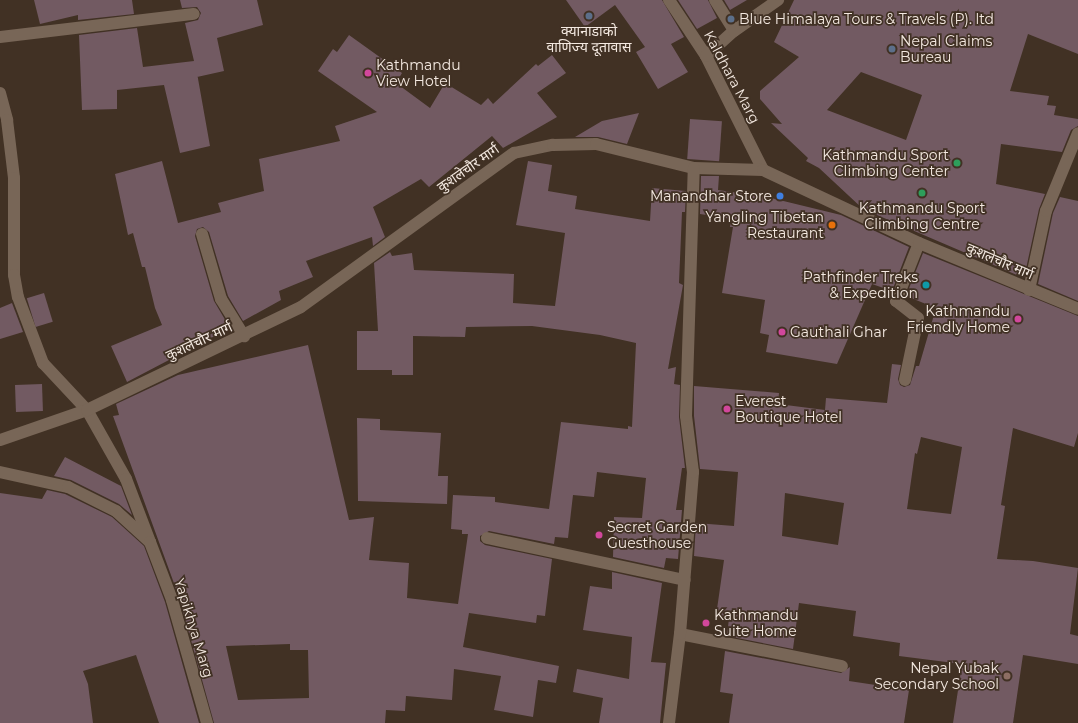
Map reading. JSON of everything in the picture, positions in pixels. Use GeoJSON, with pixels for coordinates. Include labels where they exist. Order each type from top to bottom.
{"type":"FeatureCollection","features":[{"type":"Feature","properties":{"kind":"street","name":"Kaldhara Marg"},"geometry":{"type":"LineString","coordinates":[[669,0],[706,56],[763,170]]}},
{"type":"Feature","properties":{"kind":"street"},"geometry":{"type":"LineString","coordinates":[[715,0],[734,31]]}},
{"type":"Feature","properties":{"kind":"street"},"geometry":{"type":"LineString","coordinates":[[706,56],[734,31],[778,0]]}},
{"type":"Feature","properties":{"kind":"street"},"geometry":{"type":"LineString","coordinates":[[0,37],[194,14]]}},
{"type":"Feature","properties":{"kind":"street","name":"Yapikhya Marg"},"geometry":{"type":"LineString","coordinates":[[0,93],[7,120],[14,178],[14,275],[18,297],[43,363],[87,410],[126,479],[172,600],[207,723]]}},
{"type":"Feature","properties":{"kind":"street"},"geometry":{"type":"LineString","coordinates":[[1029,290],[1046,211],[1078,133]]}},
{"type":"Feature","properties":{"kind":"street","name":"कुशलेचौर मार्ग"},"geometry":{"type":"LineString","coordinates":[[0,440],[87,410],[244,336],[301,307],[330,288],[514,153],[553,145],[596,144],[694,168],[763,170],[919,242],[1029,290],[1078,309]]}},
{"type":"Feature","properties":{"kind":"street"},"geometry":{"type":"LineString","coordinates":[[669,723],[680,634],[694,472],[686,416],[694,168]]}},
{"type":"Feature","properties":{"kind":"street"},"geometry":{"type":"LineString","coordinates":[[202,234],[221,299],[244,336]]}},
{"type":"Feature","properties":{"kind":"street"},"geometry":{"type":"LineString","coordinates":[[905,380],[918,318],[896,301],[919,242]]}},
{"type":"Feature","properties":{"kind":"street","name":"Yapikhya Marg"},"geometry":{"type":"LineString","coordinates":[[0,472],[68,487],[116,512],[150,542]]}},
{"type":"Feature","properties":{"kind":"street"},"geometry":{"type":"LineString","coordinates":[[488,538],[685,580]]}},
{"type":"Feature","properties":{"kind":"street"},"geometry":{"type":"LineString","coordinates":[[680,634],[842,666]]}},
{"type":"Feature","properties":{"kind":"building"},"geometry":{"type":"Polygon","coordinates":[[[34,0],[132,0],[134,14],[78,20],[78,15],[40,24],[34,0]]]}},
{"type":"Feature","properties":{"kind":"building"},"geometry":{"type":"Polygon","coordinates":[[[180,0],[257,0],[263,25],[217,38],[224,71],[198,77],[210,146],[180,153],[164,85],[117,90],[117,109],[82,110],[79,35],[137,28],[143,67],[194,61],[185,23],[198,20],[201,13],[197,7],[182,8],[180,0]]]}},
{"type":"Feature","properties":{"kind":"building"},"geometry":{"type":"Polygon","coordinates":[[[566,0],[662,0],[684,37],[671,44],[688,72],[658,89],[636,52],[645,47],[615,5],[585,27],[566,0]]]}},
{"type":"Feature","properties":{"kind":"building"},"geometry":{"type":"Polygon","coordinates":[[[678,0],[708,0],[717,18],[697,29],[678,0]]]}},
{"type":"Feature","properties":{"kind":"building"},"geometry":{"type":"Polygon","coordinates":[[[724,0],[747,0],[730,10],[724,0]]]}},
{"type":"Feature","properties":{"kind":"building"},"geometry":{"type":"Polygon","coordinates":[[[794,0],[1078,0],[1078,54],[1028,34],[1010,91],[1049,96],[1047,105],[1056,106],[1054,115],[1078,119],[1078,126],[1071,130],[1062,152],[1001,144],[996,184],[1045,194],[1039,209],[1024,278],[863,209],[819,168],[806,161],[808,158],[771,123],[782,124],[760,99],[760,91],[799,57],[774,42],[794,0]],[[861,72],[827,110],[906,140],[922,95],[861,72]]]}},
{"type":"Feature","properties":{"kind":"building"},"geometry":{"type":"Polygon","coordinates":[[[349,35],[402,73],[396,83],[430,108],[445,83],[481,105],[488,98],[493,104],[536,64],[538,66],[552,55],[566,73],[537,93],[557,117],[503,148],[492,136],[429,187],[421,179],[373,207],[385,237],[373,246],[372,237],[306,261],[313,277],[279,291],[281,300],[243,321],[228,296],[209,232],[203,227],[197,229],[195,236],[214,301],[230,328],[127,382],[111,346],[162,325],[155,308],[145,267],[142,267],[133,233],[128,235],[115,174],[162,161],[178,223],[221,212],[218,203],[264,191],[259,159],[340,141],[335,126],[377,112],[318,71],[333,49],[337,52],[349,35]]]}},
{"type":"Feature","properties":{"kind":"building"},"geometry":{"type":"Polygon","coordinates":[[[639,113],[627,144],[598,137],[575,137],[602,121],[639,113]]]}},
{"type":"Feature","properties":{"kind":"building"},"geometry":{"type":"Polygon","coordinates":[[[690,119],[722,121],[719,161],[687,159],[690,119]]]}},
{"type":"Feature","properties":{"kind":"building"},"geometry":{"type":"Polygon","coordinates":[[[528,161],[552,165],[548,191],[577,196],[575,209],[650,221],[652,188],[686,191],[685,212],[682,212],[679,283],[683,285],[668,369],[676,367],[674,384],[680,385],[679,417],[685,468],[682,468],[676,510],[682,510],[678,559],[666,558],[664,568],[613,557],[614,517],[642,518],[646,478],[597,472],[594,497],[573,495],[568,538],[555,537],[554,544],[489,531],[480,536],[480,541],[485,545],[552,559],[545,616],[537,615],[536,623],[469,613],[463,647],[559,666],[556,683],[538,680],[533,717],[494,710],[501,676],[454,669],[452,700],[406,696],[405,711],[386,710],[385,723],[214,723],[179,597],[113,416],[119,415],[116,404],[178,375],[308,345],[349,520],[374,517],[369,560],[409,563],[407,598],[458,604],[468,534],[462,534],[462,530],[451,529],[453,495],[495,497],[495,502],[549,509],[561,422],[628,429],[628,426],[632,427],[636,343],[600,335],[532,326],[466,327],[465,337],[413,336],[413,375],[392,375],[392,370],[357,370],[357,331],[378,331],[374,263],[390,252],[392,256],[412,253],[414,270],[514,274],[513,303],[555,306],[565,233],[516,225],[528,161]],[[290,644],[226,646],[238,700],[309,698],[308,650],[290,650],[290,644]]]}},
{"type":"Feature","properties":{"kind":"building"},"geometry":{"type":"Polygon","coordinates":[[[701,176],[719,176],[718,190],[767,197],[841,215],[909,247],[892,291],[872,284],[837,364],[766,352],[769,335],[760,333],[765,300],[722,293],[733,227],[730,227],[731,219],[700,214],[701,176]]]}},
{"type":"Feature","properties":{"kind":"building"},"geometry":{"type":"Polygon","coordinates":[[[1060,197],[1078,201],[1078,301],[1038,284],[1053,213],[1060,197]]]}},
{"type":"Feature","properties":{"kind":"building"},"geometry":{"type":"Polygon","coordinates":[[[923,253],[1078,316],[1078,433],[1074,447],[1013,428],[1001,505],[1005,506],[997,559],[1033,561],[1078,568],[1070,634],[1078,636],[1078,664],[1023,655],[1013,723],[953,723],[962,664],[899,656],[900,643],[853,636],[856,611],[799,603],[793,649],[727,636],[729,618],[716,616],[724,560],[694,556],[696,523],[734,526],[738,472],[700,469],[694,416],[694,386],[779,393],[778,404],[825,410],[826,398],[887,403],[892,364],[901,365],[898,379],[900,385],[904,387],[910,385],[916,366],[919,366],[936,308],[906,296],[923,253]],[[921,437],[917,454],[915,453],[907,509],[951,514],[962,447],[921,437]],[[785,493],[782,536],[838,545],[844,503],[785,493]]]}},
{"type":"Feature","properties":{"kind":"building"},"geometry":{"type":"Polygon","coordinates":[[[44,293],[53,322],[36,327],[27,298],[44,293]]]}},
{"type":"Feature","properties":{"kind":"building"},"geometry":{"type":"Polygon","coordinates":[[[12,303],[23,332],[0,339],[0,308],[12,303]]]}},
{"type":"Feature","properties":{"kind":"building"},"geometry":{"type":"Polygon","coordinates":[[[42,384],[43,411],[16,412],[15,385],[42,384]]]}},
{"type":"Feature","properties":{"kind":"building"},"geometry":{"type":"Polygon","coordinates":[[[357,418],[380,419],[380,430],[441,433],[438,476],[448,476],[447,504],[358,501],[357,418]]]}},
{"type":"Feature","properties":{"kind":"building"},"geometry":{"type":"Polygon","coordinates":[[[65,457],[121,486],[132,515],[119,504],[71,480],[54,476],[65,457]]]}},
{"type":"Feature","properties":{"kind":"building"},"geometry":{"type":"Polygon","coordinates":[[[47,490],[65,494],[112,517],[144,546],[165,602],[199,723],[159,723],[136,655],[83,671],[88,684],[93,723],[0,723],[0,493],[42,499],[47,490]]]}},
{"type":"Feature","properties":{"kind":"building"},"geometry":{"type":"Polygon","coordinates":[[[612,572],[662,583],[651,662],[666,663],[660,723],[599,723],[603,698],[573,692],[577,669],[629,679],[632,637],[583,630],[590,586],[612,589],[612,572]]]}},
{"type":"Feature","properties":{"kind":"building"},"geometry":{"type":"Polygon","coordinates":[[[725,651],[841,673],[850,667],[849,681],[909,690],[904,723],[729,723],[733,694],[720,692],[725,651]]]}},
{"type":"Feature","properties":{"kind":"place","name":"क्यानाडाको वाणिज्य दूतावास"},"geometry":{"type":"Point","coordinates":[589,16]}},
{"type":"Feature","properties":{"kind":"place","name":"Blue Himalaya Tours & Travels (P). ltd"},"geometry":{"type":"Point","coordinates":[731,19]}},
{"type":"Feature","properties":{"kind":"place","name":"Nepal Claims Bureau"},"geometry":{"type":"Point","coordinates":[892,49]}},
{"type":"Feature","properties":{"kind":"place","name":"Kathmandu View Hotel"},"geometry":{"type":"Point","coordinates":[368,73]}},
{"type":"Feature","properties":{"kind":"place","name":"Kathmandu Sport Climbing Center"},"geometry":{"type":"Point","coordinates":[957,163]}},
{"type":"Feature","properties":{"kind":"place","name":"Kathmandu Sport Climbing Centre"},"geometry":{"type":"Point","coordinates":[922,193]}},
{"type":"Feature","properties":{"kind":"place","name":"Manandhar Store"},"geometry":{"type":"Point","coordinates":[780,196]}},
{"type":"Feature","properties":{"kind":"place","name":"Yangling Tibetan Restaurant"},"geometry":{"type":"Point","coordinates":[832,225]}},
{"type":"Feature","properties":{"kind":"place","name":"Pathfinder Treks & Expedition"},"geometry":{"type":"Point","coordinates":[926,285]}},
{"type":"Feature","properties":{"kind":"place","name":"Kathmandu Friendly Home"},"geometry":{"type":"Point","coordinates":[1018,319]}},
{"type":"Feature","properties":{"kind":"place","name":"Gauthali Ghar"},"geometry":{"type":"Point","coordinates":[782,332]}},
{"type":"Feature","properties":{"kind":"place","name":"Everest Boutique Hotel"},"geometry":{"type":"Point","coordinates":[727,409]}},
{"type":"Feature","properties":{"kind":"place","name":"Secret Garden Guesthouse"},"geometry":{"type":"Point","coordinates":[599,535]}},
{"type":"Feature","properties":{"kind":"place","name":"Kathmandu Suite Home"},"geometry":{"type":"Point","coordinates":[706,623]}},
{"type":"Feature","properties":{"kind":"place","name":"Nepal Yubak Secondary School"},"geometry":{"type":"Point","coordinates":[1007,676]}}]}
